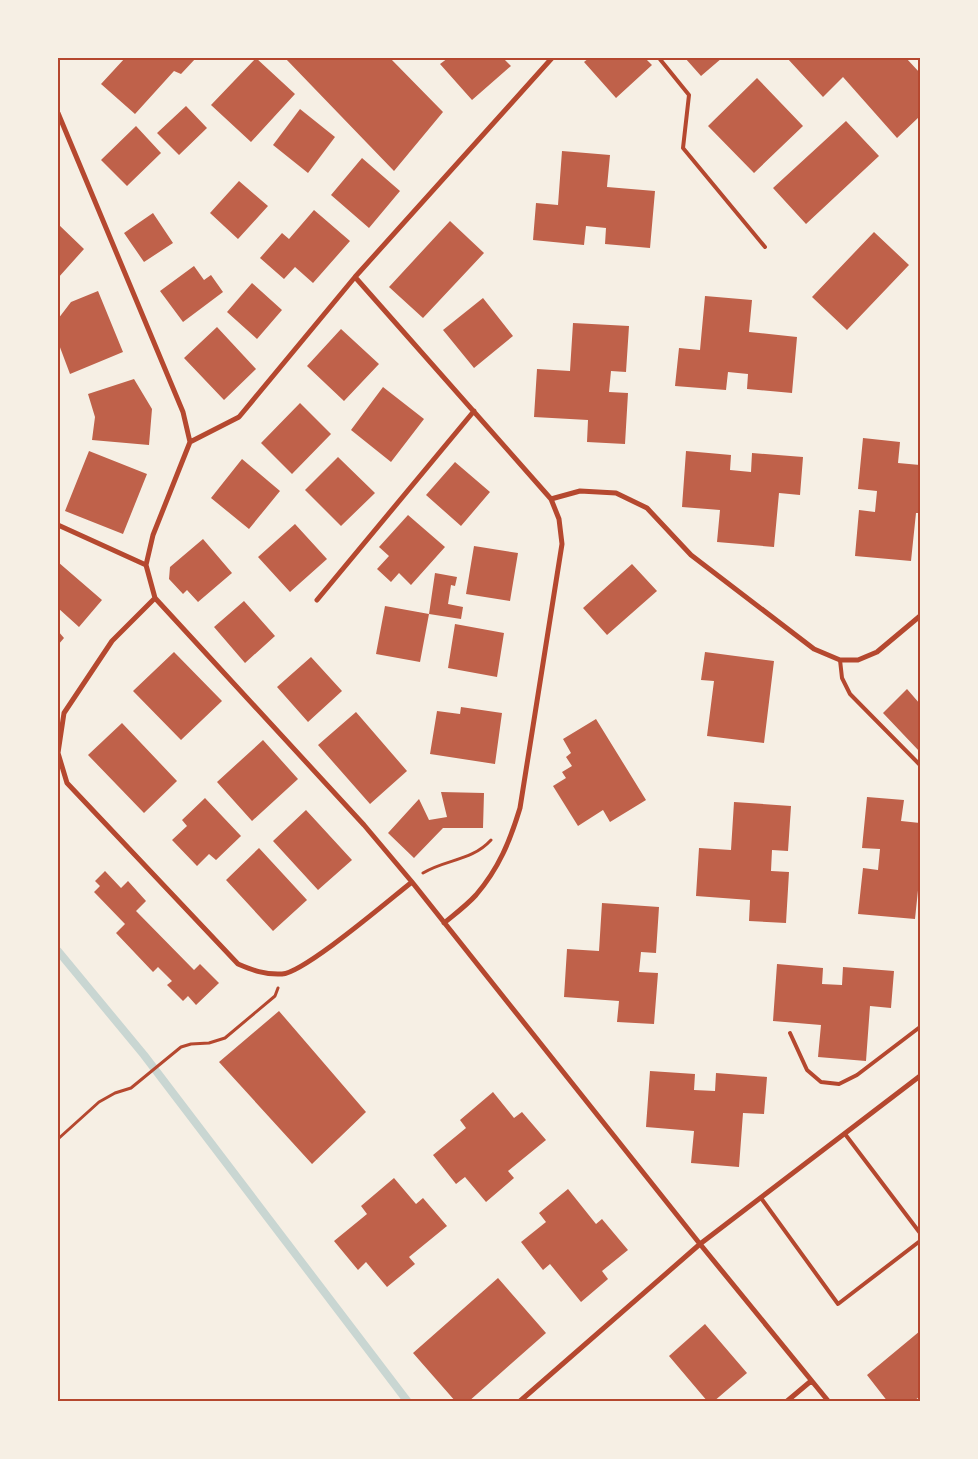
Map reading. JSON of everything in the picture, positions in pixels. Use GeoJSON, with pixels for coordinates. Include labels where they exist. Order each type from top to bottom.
{"type":"FeatureCollection","features":[{"type":"Feature","properties":{"kind":"street"},"geometry":{"type":"LineString","coordinates":[[190,442],[239,417],[355,277],[550,58]]}},
{"type":"Feature","properties":{"kind":"street"},"geometry":{"type":"LineString","coordinates":[[58,113],[183,412],[190,442],[153,535],[146,565],[154,598],[364,825],[412,882],[700,1244],[829,1402]]}},
{"type":"Feature","properties":{"kind":"street"},"geometry":{"type":"LineString","coordinates":[[355,277],[551,499],[559,519],[562,544],[520,808],[499,864],[476,895],[444,924]]}},
{"type":"Feature","properties":{"kind":"street"},"geometry":{"type":"LineString","coordinates":[[317,600],[474,411]]}},
{"type":"Feature","properties":{"kind":"street"},"geometry":{"type":"LineString","coordinates":[[551,499],[580,491],[616,494],[648,508],[691,556],[814,649],[840,660],[858,660],[877,652],[920,616]]}},
{"type":"Feature","properties":{"kind":"street"},"geometry":{"type":"LineString","coordinates":[[58,525],[146,565]]}},
{"type":"Feature","properties":{"kind":"street"},"geometry":{"type":"LineString","coordinates":[[154,598],[112,641],[64,713],[58,754],[67,783],[238,964],[258,973],[283,974],[307,964],[412,882]]}},
{"type":"Feature","properties":{"kind":"street"},"geometry":{"type":"LineString","coordinates":[[519,1402],[700,1244],[920,1076]]}},
{"type":"Feature","properties":{"kind":"street"},"geometry":{"type":"LineString","coordinates":[[786,1402],[811,1381]]}},
{"type":"Feature","properties":{"kind":"lane"},"geometry":{"type":"LineString","coordinates":[[658,58],[689,95],[683,148],[765,247]]}},
{"type":"Feature","properties":{"kind":"lane"},"geometry":{"type":"LineString","coordinates":[[840,660],[842,678],[850,694],[920,765]]}},
{"type":"Feature","properties":{"kind":"lane"},"geometry":{"type":"LineString","coordinates":[[790,1034],[807,1070],[821,1082],[839,1084],[858,1075],[920,1026]]}},
{"type":"Feature","properties":{"kind":"lane"},"geometry":{"type":"LineString","coordinates":[[845,1134],[920,1233]]}},
{"type":"Feature","properties":{"kind":"lane"},"geometry":{"type":"LineString","coordinates":[[761,1198],[838,1304],[920,1241]]}},
{"type":"Feature","properties":{"kind":"path"},"geometry":{"type":"LineString","coordinates":[[412,882],[433,868],[469,856],[486,846],[497,833]]}},
{"type":"Feature","properties":{"kind":"path"},"geometry":{"type":"LineString","coordinates":[[58,1139],[99,1102],[131,1088],[181,1047],[191,1044],[209,1043],[225,1038],[275,996],[283,974]]}},
{"type":"Feature","properties":{"kind":"building"},"geometry":{"type":"Polygon","coordinates":[[[125,58],[196,58],[181,74],[174,71],[135,114],[101,84],[125,58]]]}},
{"type":"Feature","properties":{"kind":"building"},"geometry":{"type":"Polygon","coordinates":[[[256,58],[295,94],[251,142],[211,105],[256,58]]]}},
{"type":"Feature","properties":{"kind":"building"},"geometry":{"type":"Polygon","coordinates":[[[285,58],[390,58],[443,112],[394,171],[285,58]]]}},
{"type":"Feature","properties":{"kind":"building"},"geometry":{"type":"Polygon","coordinates":[[[448,58],[503,58],[511,66],[472,100],[440,64],[448,58]]]}},
{"type":"Feature","properties":{"kind":"building"},"geometry":{"type":"Polygon","coordinates":[[[589,58],[645,58],[652,65],[616,98],[584,62],[589,58]]]}},
{"type":"Feature","properties":{"kind":"building"},"geometry":{"type":"Polygon","coordinates":[[[685,58],[722,58],[701,76],[685,58]]]}},
{"type":"Feature","properties":{"kind":"building"},"geometry":{"type":"Polygon","coordinates":[[[787,58],[906,58],[920,73],[920,116],[897,138],[843,77],[823,97],[787,58]]]}},
{"type":"Feature","properties":{"kind":"building"},"geometry":{"type":"Polygon","coordinates":[[[757,78],[803,126],[754,173],[708,126],[757,78]]]}},
{"type":"Feature","properties":{"kind":"building"},"geometry":{"type":"Polygon","coordinates":[[[186,106],[207,128],[179,155],[157,133],[186,106]]]}},
{"type":"Feature","properties":{"kind":"building"},"geometry":{"type":"Polygon","coordinates":[[[300,109],[335,137],[308,173],[273,145],[300,109]]]}},
{"type":"Feature","properties":{"kind":"building"},"geometry":{"type":"Polygon","coordinates":[[[846,121],[879,156],[806,224],[773,188],[846,121]]]}},
{"type":"Feature","properties":{"kind":"building"},"geometry":{"type":"Polygon","coordinates":[[[136,126],[161,153],[127,186],[101,160],[136,126]]]}},
{"type":"Feature","properties":{"kind":"building"},"geometry":{"type":"Polygon","coordinates":[[[562,151],[610,155],[607,187],[655,191],[650,248],[605,244],[606,228],[586,226],[584,245],[533,240],[536,203],[558,205],[562,151]]]}},
{"type":"Feature","properties":{"kind":"building"},"geometry":{"type":"Polygon","coordinates":[[[362,158],[400,191],[369,228],[331,195],[362,158]]]}},
{"type":"Feature","properties":{"kind":"building"},"geometry":{"type":"Polygon","coordinates":[[[239,181],[268,206],[238,239],[210,213],[239,181]]]}},
{"type":"Feature","properties":{"kind":"building"},"geometry":{"type":"Polygon","coordinates":[[[314,210],[350,241],[313,283],[295,267],[284,279],[260,258],[282,233],[289,239],[314,210]]]}},
{"type":"Feature","properties":{"kind":"building"},"geometry":{"type":"Polygon","coordinates":[[[153,213],[173,243],[144,262],[124,233],[153,213]]]}},
{"type":"Feature","properties":{"kind":"building"},"geometry":{"type":"Polygon","coordinates":[[[450,221],[484,253],[423,318],[389,287],[450,221]]]}},
{"type":"Feature","properties":{"kind":"building"},"geometry":{"type":"Polygon","coordinates":[[[58,224],[84,249],[58,278],[58,224]]]}},
{"type":"Feature","properties":{"kind":"building"},"geometry":{"type":"Polygon","coordinates":[[[874,232],[909,265],[847,330],[812,297],[874,232]]]}},
{"type":"Feature","properties":{"kind":"building"},"geometry":{"type":"Polygon","coordinates":[[[194,266],[204,280],[211,275],[223,292],[183,322],[160,291],[194,266]]]}},
{"type":"Feature","properties":{"kind":"building"},"geometry":{"type":"Polygon","coordinates":[[[252,283],[282,310],[257,339],[227,312],[252,283]]]}},
{"type":"Feature","properties":{"kind":"building"},"geometry":{"type":"Polygon","coordinates":[[[98,291],[123,352],[70,374],[58,342],[58,319],[71,302],[98,291]]]}},
{"type":"Feature","properties":{"kind":"building"},"geometry":{"type":"Polygon","coordinates":[[[705,296],[752,300],[749,332],[797,337],[792,393],[747,389],[748,374],[728,372],[726,390],[675,386],[679,348],[700,350],[705,296]]]}},
{"type":"Feature","properties":{"kind":"building"},"geometry":{"type":"Polygon","coordinates":[[[483,298],[513,336],[474,368],[443,330],[483,298]]]}},
{"type":"Feature","properties":{"kind":"building"},"geometry":{"type":"Polygon","coordinates":[[[573,323],[629,326],[626,372],[611,371],[609,392],[628,393],[625,444],[587,442],[588,420],[534,417],[537,369],[570,371],[573,323]]]}},
{"type":"Feature","properties":{"kind":"building"},"geometry":{"type":"Polygon","coordinates":[[[217,327],[256,369],[224,400],[184,358],[217,327]]]}},
{"type":"Feature","properties":{"kind":"building"},"geometry":{"type":"Polygon","coordinates":[[[341,329],[379,364],[344,401],[307,366],[341,329]]]}},
{"type":"Feature","properties":{"kind":"building"},"geometry":{"type":"Polygon","coordinates":[[[134,379],[152,409],[149,445],[92,440],[95,417],[88,394],[134,379]]]}},
{"type":"Feature","properties":{"kind":"building"},"geometry":{"type":"Polygon","coordinates":[[[383,387],[424,419],[391,462],[351,430],[383,387]]]}},
{"type":"Feature","properties":{"kind":"building"},"geometry":{"type":"Polygon","coordinates":[[[300,403],[331,434],[292,474],[261,443],[300,403]]]}},
{"type":"Feature","properties":{"kind":"building"},"geometry":{"type":"Polygon","coordinates":[[[863,438],[900,442],[898,463],[920,465],[920,513],[916,513],[911,561],[855,556],[859,510],[875,512],[877,491],[858,489],[863,438]]]}},
{"type":"Feature","properties":{"kind":"building"},"geometry":{"type":"Polygon","coordinates":[[[89,451],[147,474],[123,534],[65,511],[89,451]]]}},
{"type":"Feature","properties":{"kind":"building"},"geometry":{"type":"Polygon","coordinates":[[[686,451],[731,455],[730,470],[751,472],[752,453],[803,457],[800,495],[779,493],[774,547],[717,542],[720,510],[682,507],[686,451]]]}},
{"type":"Feature","properties":{"kind":"building"},"geometry":{"type":"Polygon","coordinates":[[[338,457],[375,493],[341,526],[305,490],[338,457]]]}},
{"type":"Feature","properties":{"kind":"building"},"geometry":{"type":"Polygon","coordinates":[[[242,459],[280,491],[249,529],[211,498],[242,459]]]}},
{"type":"Feature","properties":{"kind":"building"},"geometry":{"type":"Polygon","coordinates":[[[455,462],[490,492],[461,526],[426,495],[455,462]]]}},
{"type":"Feature","properties":{"kind":"building"},"geometry":{"type":"Polygon","coordinates":[[[408,515],[445,547],[411,585],[399,573],[391,582],[377,569],[389,556],[379,547],[408,515]]]}},
{"type":"Feature","properties":{"kind":"building"},"geometry":{"type":"Polygon","coordinates":[[[295,524],[327,559],[290,592],[258,557],[295,524]]]}},
{"type":"Feature","properties":{"kind":"building"},"geometry":{"type":"Polygon","coordinates":[[[203,539],[232,573],[198,602],[187,590],[183,594],[169,579],[170,567],[203,539]]]}},
{"type":"Feature","properties":{"kind":"building"},"geometry":{"type":"Polygon","coordinates":[[[474,546],[518,553],[510,601],[466,594],[474,546]]]}},
{"type":"Feature","properties":{"kind":"building"},"geometry":{"type":"Polygon","coordinates":[[[58,562],[102,600],[79,627],[58,608],[58,562]]]}},
{"type":"Feature","properties":{"kind":"building"},"geometry":{"type":"Polygon","coordinates":[[[632,564],[657,591],[607,635],[583,608],[632,564]]]}},
{"type":"Feature","properties":{"kind":"building"},"geometry":{"type":"Polygon","coordinates":[[[435,573],[457,577],[455,586],[451,585],[448,604],[463,607],[461,619],[429,614],[435,573]]]}},
{"type":"Feature","properties":{"kind":"building"},"geometry":{"type":"Polygon","coordinates":[[[244,601],[275,636],[245,663],[214,627],[244,601]]]}},
{"type":"Feature","properties":{"kind":"building"},"geometry":{"type":"Polygon","coordinates":[[[385,606],[429,614],[420,662],[376,654],[385,606]]]}},
{"type":"Feature","properties":{"kind":"building"},"geometry":{"type":"Polygon","coordinates":[[[455,624],[504,633],[497,677],[448,668],[455,624]]]}},
{"type":"Feature","properties":{"kind":"building"},"geometry":{"type":"Polygon","coordinates":[[[58,631],[64,638],[58,645],[58,631]]]}},
{"type":"Feature","properties":{"kind":"building"},"geometry":{"type":"Polygon","coordinates":[[[174,652],[222,701],[181,740],[133,691],[174,652]]]}},
{"type":"Feature","properties":{"kind":"building"},"geometry":{"type":"Polygon","coordinates":[[[705,652],[774,661],[764,743],[707,736],[714,681],[701,680],[705,652]]]}},
{"type":"Feature","properties":{"kind":"building"},"geometry":{"type":"Polygon","coordinates":[[[311,657],[342,691],[308,722],[277,687],[311,657]]]}},
{"type":"Feature","properties":{"kind":"building"},"geometry":{"type":"Polygon","coordinates":[[[907,689],[920,704],[920,752],[883,713],[907,689]]]}},
{"type":"Feature","properties":{"kind":"building"},"geometry":{"type":"Polygon","coordinates":[[[461,707],[502,713],[495,764],[430,754],[437,711],[460,714],[461,707]]]}},
{"type":"Feature","properties":{"kind":"building"},"geometry":{"type":"Polygon","coordinates":[[[356,712],[407,771],[370,804],[318,745],[356,712]]]}},
{"type":"Feature","properties":{"kind":"building"},"geometry":{"type":"Polygon","coordinates":[[[596,719],[646,800],[610,822],[603,810],[578,826],[553,786],[566,778],[562,772],[572,766],[566,757],[571,753],[563,739],[596,719]]]}},
{"type":"Feature","properties":{"kind":"building"},"geometry":{"type":"Polygon","coordinates":[[[122,723],[177,781],[144,813],[88,755],[122,723]]]}},
{"type":"Feature","properties":{"kind":"building"},"geometry":{"type":"Polygon","coordinates":[[[263,740],[298,779],[252,821],[217,782],[263,740]]]}},
{"type":"Feature","properties":{"kind":"building"},"geometry":{"type":"Polygon","coordinates":[[[441,792],[484,793],[483,828],[443,828],[414,858],[388,833],[419,799],[429,820],[447,817],[441,792]]]}},
{"type":"Feature","properties":{"kind":"building"},"geometry":{"type":"Polygon","coordinates":[[[867,797],[904,800],[901,821],[920,823],[920,871],[915,919],[858,914],[863,868],[878,870],[880,849],[862,848],[867,797]]]}},
{"type":"Feature","properties":{"kind":"building"},"geometry":{"type":"Polygon","coordinates":[[[205,798],[241,836],[216,860],[209,854],[197,866],[172,840],[187,826],[182,820],[205,798]]]}},
{"type":"Feature","properties":{"kind":"building"},"geometry":{"type":"Polygon","coordinates":[[[734,802],[791,806],[788,851],[772,850],[771,871],[789,872],[786,923],[749,921],[750,900],[696,896],[699,848],[731,850],[734,802]]]}},
{"type":"Feature","properties":{"kind":"building"},"geometry":{"type":"Polygon","coordinates":[[[306,810],[352,860],[318,890],[273,841],[306,810]]]}},
{"type":"Feature","properties":{"kind":"building"},"geometry":{"type":"Polygon","coordinates":[[[259,848],[307,900],[273,931],[226,880],[259,848]]]}},
{"type":"Feature","properties":{"kind":"building"},"geometry":{"type":"Polygon","coordinates":[[[105,871],[121,888],[128,881],[146,901],[136,911],[194,970],[200,964],[219,983],[196,1005],[188,996],[183,1001],[167,985],[172,981],[158,967],[153,972],[116,933],[125,924],[94,892],[100,886],[95,881],[105,871]]]}},
{"type":"Feature","properties":{"kind":"building"},"geometry":{"type":"Polygon","coordinates":[[[602,903],[659,907],[656,953],[641,952],[639,972],[658,973],[654,1024],[617,1022],[619,1001],[564,997],[567,949],[599,951],[602,903]]]}},
{"type":"Feature","properties":{"kind":"building"},"geometry":{"type":"Polygon","coordinates":[[[777,964],[823,968],[822,984],[842,985],[843,967],[894,971],[891,1008],[870,1006],[866,1061],[818,1057],[821,1025],[773,1021],[777,964]]]}},
{"type":"Feature","properties":{"kind":"building"},"geometry":{"type":"Polygon","coordinates":[[[279,1011],[366,1112],[312,1164],[219,1062],[279,1011]]]}},
{"type":"Feature","properties":{"kind":"building"},"geometry":{"type":"Polygon","coordinates":[[[650,1071],[695,1074],[694,1090],[715,1091],[716,1073],[767,1077],[764,1114],[743,1113],[739,1167],[691,1163],[694,1131],[646,1127],[650,1071]]]}},
{"type":"Feature","properties":{"kind":"building"},"geometry":{"type":"Polygon","coordinates":[[[493,1092],[514,1118],[522,1112],[546,1140],[508,1171],[514,1178],[486,1202],[465,1177],[456,1184],[433,1155],[466,1128],[460,1120],[493,1092]]]}},
{"type":"Feature","properties":{"kind":"building"},"geometry":{"type":"Polygon","coordinates":[[[394,1178],[416,1204],[423,1198],[447,1226],[409,1257],[415,1264],[387,1287],[366,1262],[358,1270],[334,1241],[367,1214],[361,1206],[394,1178]]]}},
{"type":"Feature","properties":{"kind":"building"},"geometry":{"type":"Polygon","coordinates":[[[568,1189],[596,1224],[602,1219],[628,1250],[602,1271],[608,1279],[581,1302],[550,1264],[543,1270],[521,1242],[546,1222],[539,1213],[568,1189]]]}},
{"type":"Feature","properties":{"kind":"building"},"geometry":{"type":"Polygon","coordinates":[[[498,1278],[546,1333],[468,1402],[456,1402],[413,1353],[498,1278]]]}},
{"type":"Feature","properties":{"kind":"building"},"geometry":{"type":"Polygon","coordinates":[[[705,1324],[747,1373],[713,1402],[708,1402],[669,1356],[705,1324]]]}},
{"type":"Feature","properties":{"kind":"building"},"geometry":{"type":"Polygon","coordinates":[[[920,1331],[920,1396],[913,1402],[888,1402],[867,1375],[920,1331]]]}},
{"type":"Feature","properties":{"kind":"waterway"},"geometry":{"type":"LineString","coordinates":[[58,951],[144,1055],[408,1402]]}}]}
